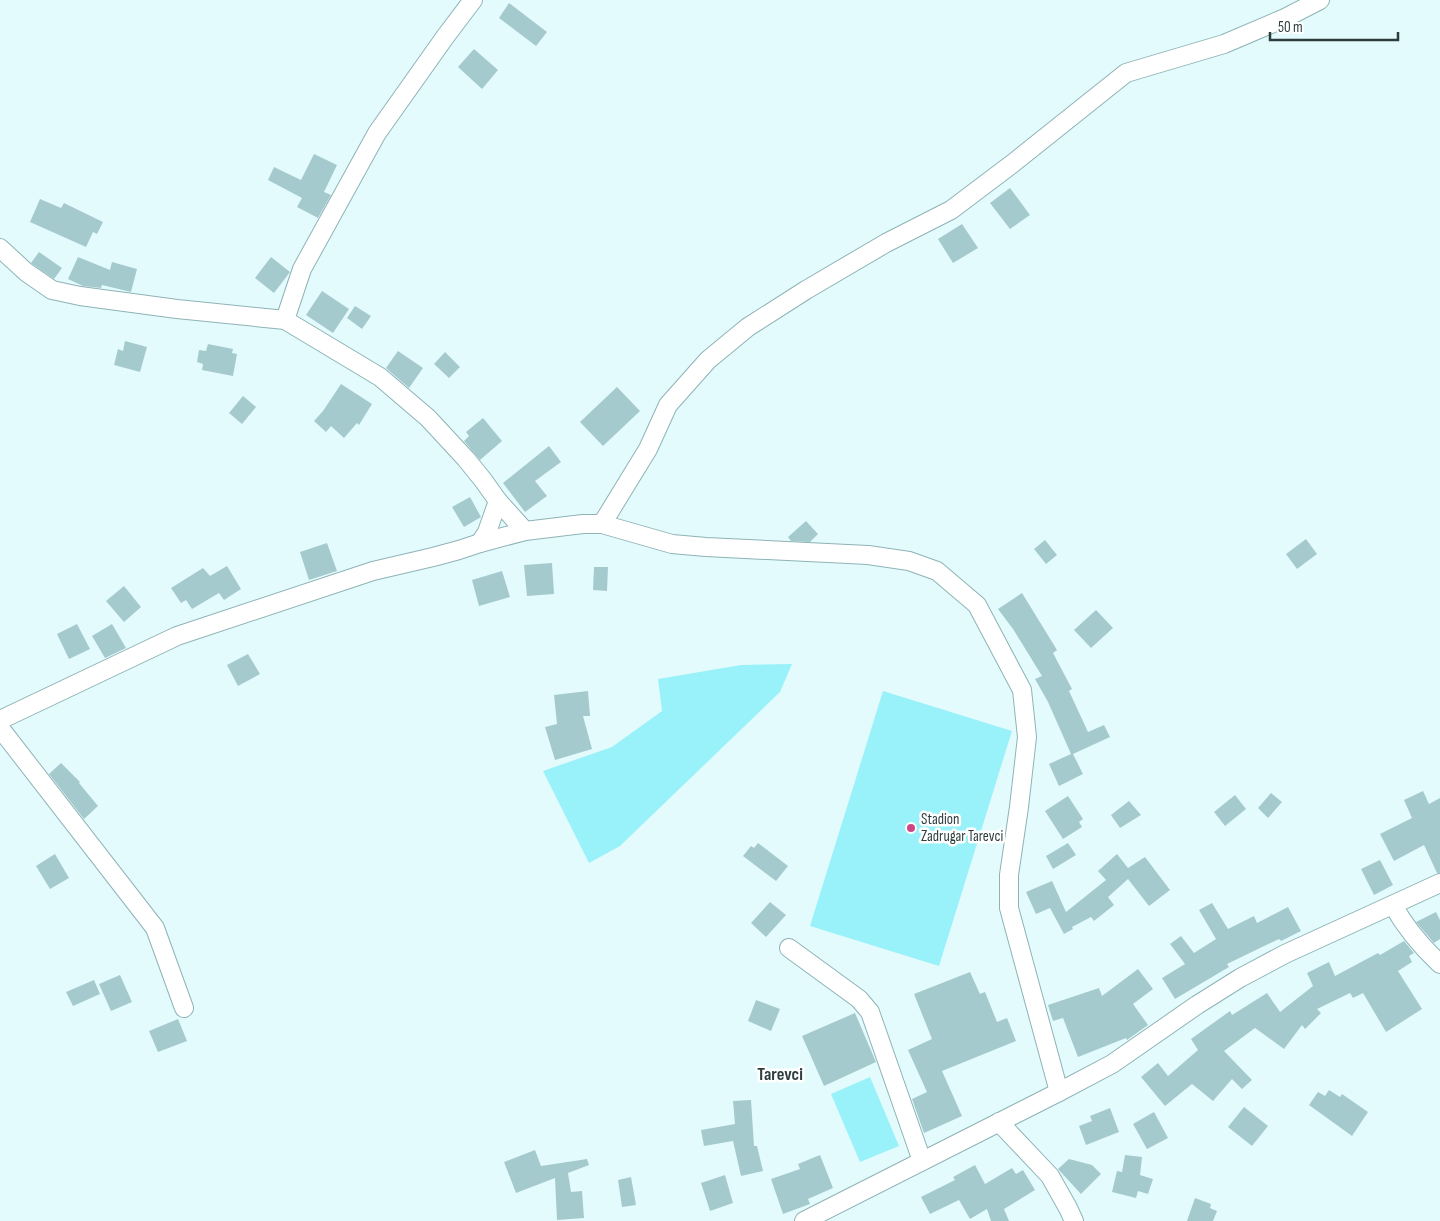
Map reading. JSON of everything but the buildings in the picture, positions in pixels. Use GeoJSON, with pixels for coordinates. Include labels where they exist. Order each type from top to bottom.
{"type":"FeatureCollection","features":[{"type":"Feature","properties":{"kind":"street"},"geometry":{"type":"LineString","coordinates":[[284,320],[302,269],[377,133],[444,37],[473,0]]}},
{"type":"Feature","properties":{"kind":"street"},"geometry":{"type":"LineString","coordinates":[[602,524],[648,449],[668,405],[708,360],[748,327],[886,243],[951,210],[1126,73],[1224,44],[1285,18],[1320,0]]}},
{"type":"Feature","properties":{"kind":"street"},"geometry":{"type":"LineString","coordinates":[[0,248],[26,272],[52,290],[90,298],[284,320],[380,377],[428,418],[472,466],[498,501],[525,531]]}},
{"type":"Feature","properties":{"kind":"street"},"geometry":{"type":"LineString","coordinates":[[480,542],[487,532],[498,501]]}},
{"type":"Feature","properties":{"kind":"street"},"geometry":{"type":"LineString","coordinates":[[0,720],[177,636],[373,571],[459,550],[480,542],[525,531],[582,524],[602,524],[672,544],[868,555],[909,561],[938,571],[977,605],[1022,690],[1027,736],[1009,875],[1009,908],[1059,1092]]}},
{"type":"Feature","properties":{"kind":"street"},"geometry":{"type":"LineString","coordinates":[[0,728],[155,928],[184,1008]]}},
{"type":"Feature","properties":{"kind":"street"},"geometry":{"type":"LineString","coordinates":[[804,1221],[1112,1064],[1197,1005],[1240,978],[1285,954],[1440,883]]}},
{"type":"Feature","properties":{"kind":"street"},"geometry":{"type":"LineString","coordinates":[[1393,905],[1400,918],[1422,946],[1440,964]]}},
{"type":"Feature","properties":{"kind":"street"},"geometry":{"type":"LineString","coordinates":[[789,948],[859,999],[870,1012],[922,1161]]}},
{"type":"Feature","properties":{"kind":"street"},"geometry":{"type":"LineString","coordinates":[[998,1122],[1050,1176],[1074,1221]]}},
{"type":"Feature","properties":{"kind":"shaded area"},"geometry":{"type":"Polygon","coordinates":[[[792,664],[780,692],[620,846],[589,863],[543,771],[612,747],[662,711],[658,679],[741,665],[792,664]]]}},
{"type":"Feature","properties":{"kind":"shaded area","name":"Stadion Zadrugar Tarevci"},"geometry":{"type":"Polygon","coordinates":[[[883,691],[1012,731],[939,966],[810,926],[883,691]]]}},
{"type":"Feature","properties":{"kind":"shaded area"},"geometry":{"type":"Polygon","coordinates":[[[870,1077],[899,1146],[860,1162],[831,1094],[870,1077]]]}},
{"type":"Feature","properties":{"kind":"place","name":"Stadion Zadrugar Tarevci"},"geometry":{"type":"Point","coordinates":[911,828]}},
{"type":"Feature","properties":{"kind":"district","name":"Tarevci"},"geometry":{"type":"Point","coordinates":[780,1074]}}]}
